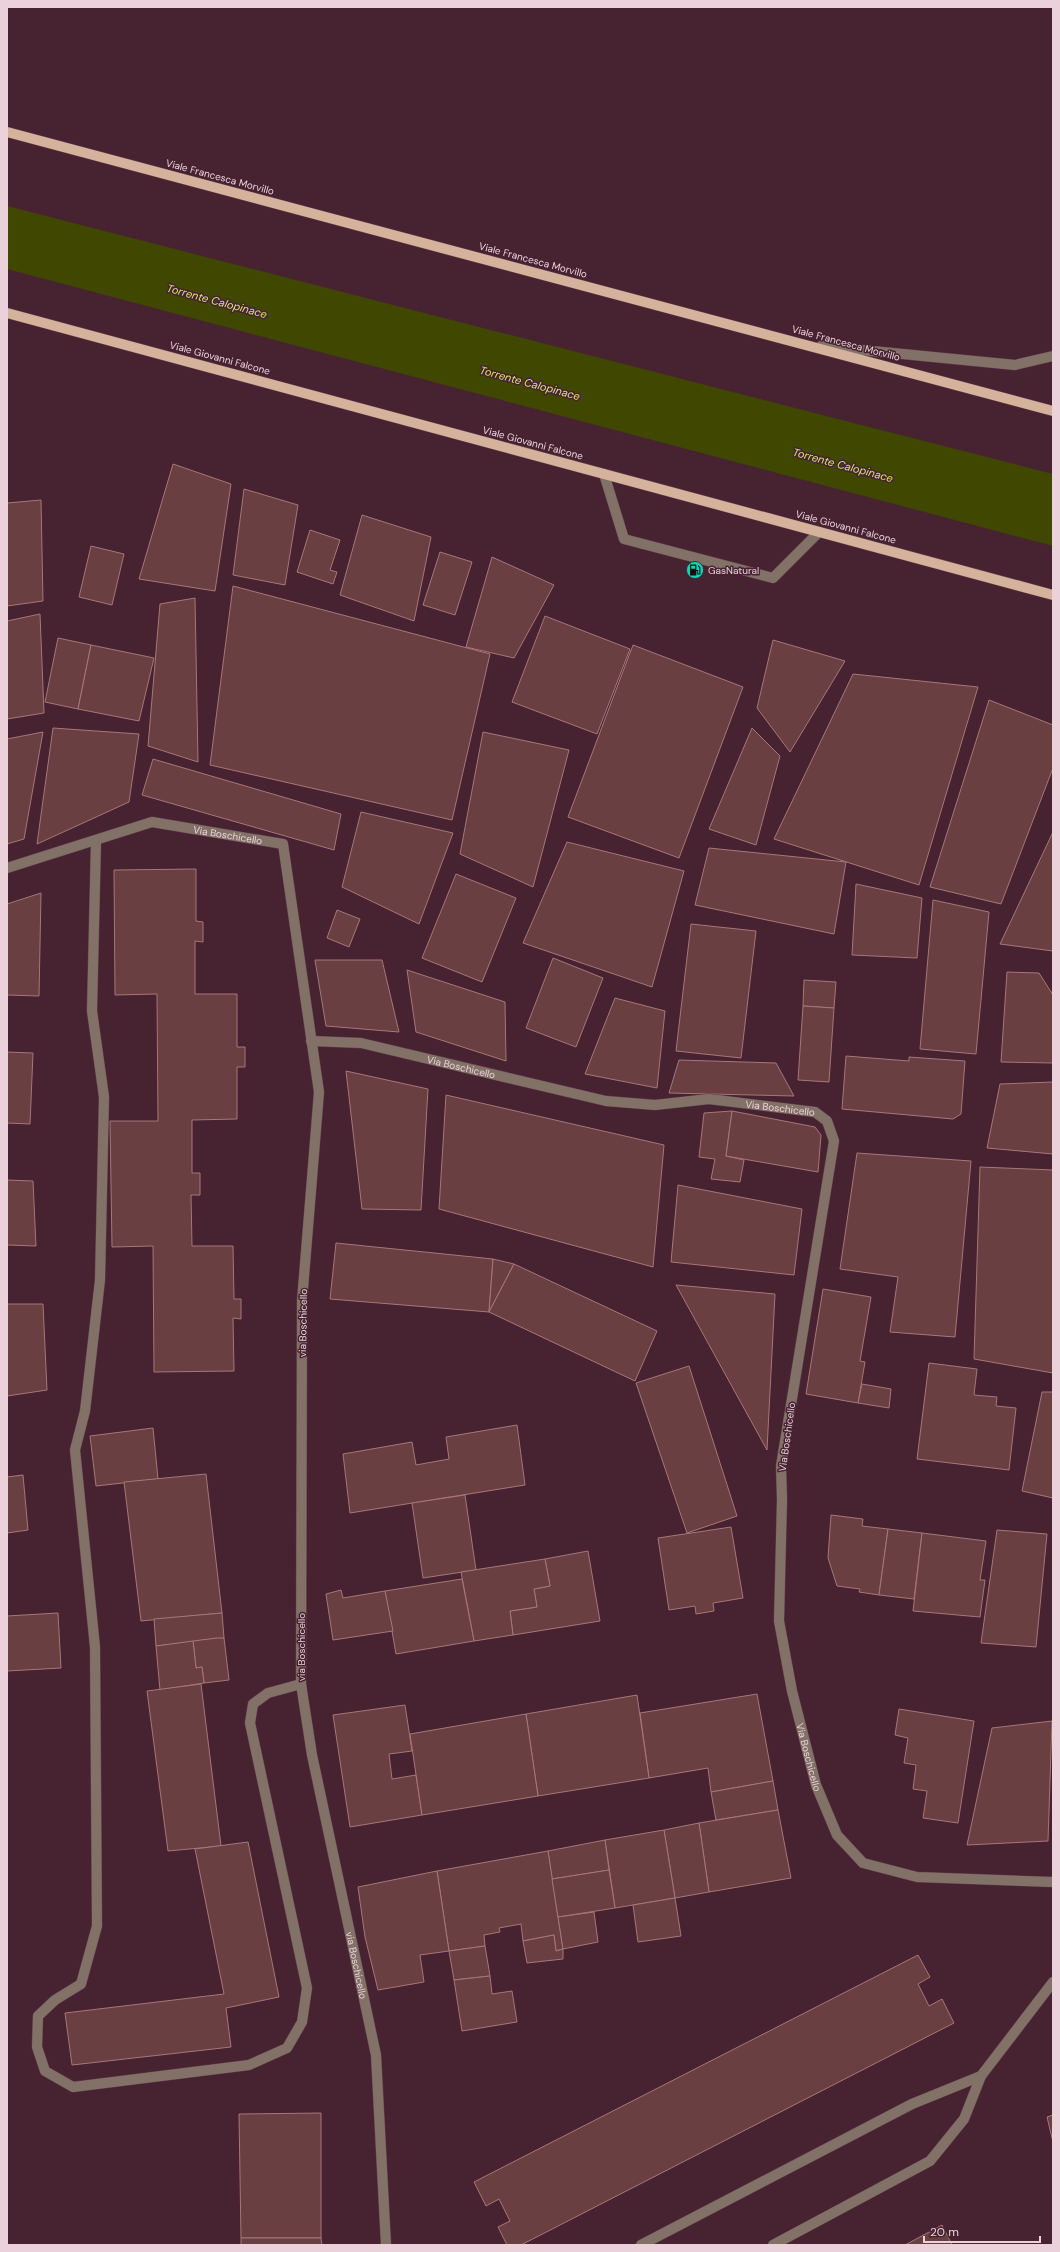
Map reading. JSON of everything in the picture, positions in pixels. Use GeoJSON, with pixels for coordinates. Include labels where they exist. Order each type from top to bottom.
{"type":"FeatureCollection","features":[{"type":"Feature","properties":{"kind":"main road","name":"Viale Francesca Morvillo"},"geometry":{"type":"LineString","coordinates":[[7,132],[1053,411]]}},
{"type":"Feature","properties":{"kind":"main road","name":"Viale Giovanni Falcone"},"geometry":{"type":"LineString","coordinates":[[7,313],[1053,595]]}},
{"type":"Feature","properties":{"kind":"street"},"geometry":{"type":"LineString","coordinates":[[806,345],[1015,365],[1053,356]]}},
{"type":"Feature","properties":{"kind":"street"},"geometry":{"type":"LineString","coordinates":[[604,474],[624,539],[772,578],[820,532]]}},
{"type":"Feature","properties":{"kind":"street","name":"Via Boschicello"},"geometry":{"type":"LineString","coordinates":[[7,868],[152,822],[283,844],[311,1042],[361,1043],[606,1101],[655,1105],[709,1099],[815,1112],[827,1121],[834,1141],[781,1466],[782,1499],[779,1621],[792,1691],[816,1785],[837,1835],[863,1863],[917,1877],[1053,1882]]}},
{"type":"Feature","properties":{"kind":"street"},"geometry":{"type":"LineString","coordinates":[[96,841],[92,1011],[104,1097],[100,1280],[85,1411],[75,1450],[95,1647],[97,1926],[81,1984],[55,2000],[38,2016],[37,2048],[45,2071],[73,2087],[249,2065],[287,2048],[302,2022],[307,1988],[250,1723],[252,1704],[268,1693],[301,1684]]}},
{"type":"Feature","properties":{"kind":"street","name":"via Boschicello"},"geometry":{"type":"LineString","coordinates":[[311,1042],[319,1092],[302,1302],[301,1684],[312,1755],[376,2056],[386,2245]]}},
{"type":"Feature","properties":{"kind":"street"},"geometry":{"type":"LineString","coordinates":[[773,2245],[930,2161],[964,2118],[981,2076],[1053,1982]]}},
{"type":"Feature","properties":{"kind":"street"},"geometry":{"type":"LineString","coordinates":[[640,2245],[912,2104],[981,2076]]}},
{"type":"Feature","properties":{"kind":"water","name":"Torrente Calopinace"},"geometry":{"type":"Polygon","coordinates":[[[7,206],[1053,474],[1053,546],[7,269],[7,206]]]}},
{"type":"Feature","properties":{"kind":"building"},"geometry":{"type":"Polygon","coordinates":[[[173,464],[231,484],[215,591],[139,579],[173,464]]]}},
{"type":"Feature","properties":{"kind":"building"},"geometry":{"type":"Polygon","coordinates":[[[244,489],[298,505],[285,585],[233,575],[244,489]]]}},
{"type":"Feature","properties":{"kind":"building"},"geometry":{"type":"Polygon","coordinates":[[[41,500],[43,601],[7,606],[7,503],[41,500]]]}},
{"type":"Feature","properties":{"kind":"building"},"geometry":{"type":"Polygon","coordinates":[[[362,515],[431,537],[414,621],[340,595],[362,515]]]}},
{"type":"Feature","properties":{"kind":"building"},"geometry":{"type":"Polygon","coordinates":[[[310,530],[340,540],[330,570],[337,572],[333,584],[297,572],[310,530]]]}},
{"type":"Feature","properties":{"kind":"building"},"geometry":{"type":"Polygon","coordinates":[[[91,546],[124,554],[112,605],[79,597],[91,546]]]}},
{"type":"Feature","properties":{"kind":"building"},"geometry":{"type":"Polygon","coordinates":[[[440,552],[472,562],[455,615],[423,605],[440,552]]]}},
{"type":"Feature","properties":{"kind":"building"},"geometry":{"type":"Polygon","coordinates":[[[492,557],[554,585],[514,658],[466,647],[492,557]]]}},
{"type":"Feature","properties":{"kind":"building"},"geometry":{"type":"Polygon","coordinates":[[[233,586],[490,654],[452,820],[210,765],[233,586]]]}},
{"type":"Feature","properties":{"kind":"building"},"geometry":{"type":"Polygon","coordinates":[[[195,598],[198,762],[148,746],[160,604],[195,598]]]}},
{"type":"Feature","properties":{"kind":"building"},"geometry":{"type":"Polygon","coordinates":[[[40,614],[44,713],[7,719],[7,621],[40,614]]]}},
{"type":"Feature","properties":{"kind":"building"},"geometry":{"type":"Polygon","coordinates":[[[545,616],[630,649],[597,734],[512,702],[545,616]]]}},
{"type":"Feature","properties":{"kind":"building"},"geometry":{"type":"Polygon","coordinates":[[[58,638],[91,645],[78,709],[45,702],[58,638]]]}},
{"type":"Feature","properties":{"kind":"building"},"geometry":{"type":"Polygon","coordinates":[[[773,640],[845,661],[790,752],[757,708],[773,640]]]}},
{"type":"Feature","properties":{"kind":"building"},"geometry":{"type":"Polygon","coordinates":[[[91,645],[154,658],[139,721],[78,709],[91,645]]]}},
{"type":"Feature","properties":{"kind":"building"},"geometry":{"type":"Polygon","coordinates":[[[633,645],[743,687],[679,858],[568,817],[633,645]]]}},
{"type":"Feature","properties":{"kind":"building"},"geometry":{"type":"Polygon","coordinates":[[[853,674],[978,687],[919,885],[774,839],[853,674]]]}},
{"type":"Feature","properties":{"kind":"building"},"geometry":{"type":"Polygon","coordinates":[[[989,700],[1053,725],[1053,768],[1001,904],[930,887],[989,700]]]}},
{"type":"Feature","properties":{"kind":"building"},"geometry":{"type":"Polygon","coordinates":[[[53,728],[139,734],[129,802],[37,844],[53,728]]]}},
{"type":"Feature","properties":{"kind":"building"},"geometry":{"type":"Polygon","coordinates":[[[752,728],[780,756],[756,845],[709,829],[752,728]]]}},
{"type":"Feature","properties":{"kind":"building"},"geometry":{"type":"Polygon","coordinates":[[[43,732],[24,839],[7,844],[7,739],[43,732]]]}},
{"type":"Feature","properties":{"kind":"building"},"geometry":{"type":"Polygon","coordinates":[[[483,732],[569,750],[533,887],[460,854],[483,732]]]}},
{"type":"Feature","properties":{"kind":"building"},"geometry":{"type":"Polygon","coordinates":[[[153,759],[341,814],[334,850],[142,795],[153,759]]]}},
{"type":"Feature","properties":{"kind":"building"},"geometry":{"type":"Polygon","coordinates":[[[361,812],[453,833],[419,924],[342,887],[361,812]]]}},
{"type":"Feature","properties":{"kind":"building"},"geometry":{"type":"Polygon","coordinates":[[[1053,832],[1053,951],[1000,944],[1053,832]]]}},
{"type":"Feature","properties":{"kind":"building"},"geometry":{"type":"Polygon","coordinates":[[[567,842],[684,871],[652,987],[523,943],[567,842]]]}},
{"type":"Feature","properties":{"kind":"building"},"geometry":{"type":"Polygon","coordinates":[[[709,848],[846,862],[834,934],[695,905],[709,848]]]}},
{"type":"Feature","properties":{"kind":"building"},"geometry":{"type":"Polygon","coordinates":[[[196,869],[196,921],[203,922],[203,942],[195,941],[195,994],[237,994],[237,1047],[245,1047],[245,1067],[237,1067],[237,1119],[192,1120],[192,1173],[200,1173],[200,1195],[191,1195],[192,1246],[233,1246],[234,1299],[241,1299],[241,1319],[233,1318],[234,1371],[154,1372],[153,1246],[112,1247],[110,1121],[158,1121],[157,994],[115,995],[114,870],[196,869]]]}},
{"type":"Feature","properties":{"kind":"building"},"geometry":{"type":"Polygon","coordinates":[[[456,874],[516,898],[482,982],[422,958],[456,874]]]}},
{"type":"Feature","properties":{"kind":"building"},"geometry":{"type":"Polygon","coordinates":[[[856,884],[922,898],[917,958],[852,955],[856,884]]]}},
{"type":"Feature","properties":{"kind":"building"},"geometry":{"type":"Polygon","coordinates":[[[41,893],[39,996],[7,995],[7,904],[41,893]]]}},
{"type":"Feature","properties":{"kind":"building"},"geometry":{"type":"Polygon","coordinates":[[[933,900],[989,912],[976,1054],[920,1049],[933,900]]]}},
{"type":"Feature","properties":{"kind":"building"},"geometry":{"type":"Polygon","coordinates":[[[337,910],[360,919],[349,947],[327,938],[337,910]]]}},
{"type":"Feature","properties":{"kind":"building"},"geometry":{"type":"Polygon","coordinates":[[[691,924],[756,931],[741,1058],[676,1051],[691,924]]]}},
{"type":"Feature","properties":{"kind":"building"},"geometry":{"type":"Polygon","coordinates":[[[553,958],[603,978],[576,1047],[526,1028],[553,958]]]}},
{"type":"Feature","properties":{"kind":"building"},"geometry":{"type":"Polygon","coordinates":[[[315,960],[382,960],[399,1032],[326,1026],[315,960]]]}},
{"type":"Feature","properties":{"kind":"building"},"geometry":{"type":"Polygon","coordinates":[[[407,970],[505,1002],[506,1061],[416,1032],[407,970]]]}},
{"type":"Feature","properties":{"kind":"building"},"geometry":{"type":"Polygon","coordinates":[[[1007,972],[1039,973],[1053,995],[1053,1063],[1001,1062],[1007,972]]]}},
{"type":"Feature","properties":{"kind":"building"},"geometry":{"type":"Polygon","coordinates":[[[804,980],[836,982],[834,1008],[803,1006],[804,980]]]}},
{"type":"Feature","properties":{"kind":"building"},"geometry":{"type":"Polygon","coordinates":[[[615,998],[665,1011],[657,1088],[585,1074],[615,998]]]}},
{"type":"Feature","properties":{"kind":"building"},"geometry":{"type":"Polygon","coordinates":[[[803,1006],[834,1008],[829,1082],[798,1080],[803,1006]]]}},
{"type":"Feature","properties":{"kind":"building"},"geometry":{"type":"Polygon","coordinates":[[[7,1052],[33,1053],[30,1124],[7,1123],[7,1052]]]}},
{"type":"Feature","properties":{"kind":"building"},"geometry":{"type":"Polygon","coordinates":[[[846,1056],[909,1061],[909,1057],[965,1061],[961,1114],[953,1119],[842,1109],[846,1056]]]}},
{"type":"Feature","properties":{"kind":"building"},"geometry":{"type":"Polygon","coordinates":[[[679,1060],[776,1063],[794,1096],[669,1093],[679,1060]]]}},
{"type":"Feature","properties":{"kind":"building"},"geometry":{"type":"Polygon","coordinates":[[[346,1071],[428,1089],[421,1210],[362,1209],[346,1071]]]}},
{"type":"Feature","properties":{"kind":"building"},"geometry":{"type":"Polygon","coordinates":[[[1053,1082],[1053,1154],[987,1148],[1000,1084],[1053,1082]]]}},
{"type":"Feature","properties":{"kind":"building"},"geometry":{"type":"Polygon","coordinates":[[[446,1095],[664,1145],[653,1267],[439,1209],[446,1095]]]}},
{"type":"Feature","properties":{"kind":"building"},"geometry":{"type":"Polygon","coordinates":[[[732,1111],[726,1156],[744,1160],[740,1182],[711,1179],[715,1159],[699,1157],[704,1113],[732,1111]]]}},
{"type":"Feature","properties":{"kind":"building"},"geometry":{"type":"Polygon","coordinates":[[[732,1111],[815,1127],[821,1135],[818,1172],[726,1156],[732,1111]]]}},
{"type":"Feature","properties":{"kind":"building"},"geometry":{"type":"Polygon","coordinates":[[[857,1153],[971,1161],[955,1337],[890,1332],[898,1277],[840,1269],[857,1153]]]}},
{"type":"Feature","properties":{"kind":"building"},"geometry":{"type":"Polygon","coordinates":[[[980,1167],[1053,1170],[1053,1373],[974,1359],[980,1167]]]}},
{"type":"Feature","properties":{"kind":"building"},"geometry":{"type":"Polygon","coordinates":[[[7,1180],[33,1181],[36,1246],[7,1245],[7,1180]]]}},
{"type":"Feature","properties":{"kind":"building"},"geometry":{"type":"Polygon","coordinates":[[[678,1185],[802,1209],[794,1275],[671,1262],[678,1185]]]}},
{"type":"Feature","properties":{"kind":"building"},"geometry":{"type":"Polygon","coordinates":[[[336,1243],[493,1259],[489,1312],[330,1299],[336,1243]]]}},
{"type":"Feature","properties":{"kind":"building"},"geometry":{"type":"Polygon","coordinates":[[[493,1259],[514,1264],[489,1312],[493,1259]]]}},
{"type":"Feature","properties":{"kind":"building"},"geometry":{"type":"Polygon","coordinates":[[[514,1264],[657,1331],[635,1381],[489,1312],[514,1264]]]}},
{"type":"Feature","properties":{"kind":"building"},"geometry":{"type":"Polygon","coordinates":[[[676,1285],[775,1294],[767,1450],[676,1285]]]}},
{"type":"Feature","properties":{"kind":"building"},"geometry":{"type":"Polygon","coordinates":[[[823,1289],[871,1297],[860,1361],[865,1362],[858,1403],[806,1394],[823,1289]]]}},
{"type":"Feature","properties":{"kind":"building"},"geometry":{"type":"Polygon","coordinates":[[[7,1304],[43,1304],[47,1390],[7,1396],[7,1304]]]}},
{"type":"Feature","properties":{"kind":"building"},"geometry":{"type":"Polygon","coordinates":[[[929,1363],[977,1369],[974,1395],[997,1397],[996,1406],[1016,1408],[1009,1470],[917,1459],[929,1363]]]}},
{"type":"Feature","properties":{"kind":"building"},"geometry":{"type":"Polygon","coordinates":[[[689,1366],[737,1516],[687,1533],[636,1383],[689,1366]]]}},
{"type":"Feature","properties":{"kind":"building"},"geometry":{"type":"Polygon","coordinates":[[[862,1384],[891,1389],[889,1408],[858,1403],[862,1384]]]}},
{"type":"Feature","properties":{"kind":"building"},"geometry":{"type":"Polygon","coordinates":[[[1042,1392],[1053,1392],[1053,1498],[1022,1491],[1042,1392]]]}},
{"type":"Feature","properties":{"kind":"building"},"geometry":{"type":"Polygon","coordinates":[[[517,1425],[525,1485],[350,1513],[343,1454],[412,1442],[416,1465],[449,1459],[446,1437],[517,1425]]]}},
{"type":"Feature","properties":{"kind":"building"},"geometry":{"type":"Polygon","coordinates":[[[153,1428],[158,1479],[96,1486],[90,1436],[153,1428]]]}},
{"type":"Feature","properties":{"kind":"building"},"geometry":{"type":"Polygon","coordinates":[[[206,1474],[222,1613],[141,1621],[124,1482],[206,1474]]]}},
{"type":"Feature","properties":{"kind":"building"},"geometry":{"type":"Polygon","coordinates":[[[23,1475],[28,1530],[7,1533],[7,1477],[23,1475]]]}},
{"type":"Feature","properties":{"kind":"building"},"geometry":{"type":"Polygon","coordinates":[[[465,1495],[476,1570],[423,1578],[412,1503],[465,1495]]]}},
{"type":"Feature","properties":{"kind":"building"},"geometry":{"type":"Polygon","coordinates":[[[831,1515],[863,1519],[862,1526],[888,1529],[879,1595],[859,1592],[860,1589],[837,1586],[828,1558],[831,1515]]]}},
{"type":"Feature","properties":{"kind":"building"},"geometry":{"type":"Polygon","coordinates":[[[731,1527],[743,1598],[713,1603],[714,1611],[696,1614],[695,1606],[669,1610],[658,1538],[731,1527]]]}},
{"type":"Feature","properties":{"kind":"building"},"geometry":{"type":"Polygon","coordinates":[[[888,1529],[922,1533],[914,1599],[879,1595],[888,1529]]]}},
{"type":"Feature","properties":{"kind":"building"},"geometry":{"type":"Polygon","coordinates":[[[997,1530],[1047,1534],[1036,1647],[981,1643],[997,1530]]]}},
{"type":"Feature","properties":{"kind":"building"},"geometry":{"type":"Polygon","coordinates":[[[922,1533],[986,1541],[980,1580],[985,1580],[980,1617],[913,1611],[922,1533]]]}},
{"type":"Feature","properties":{"kind":"building"},"geometry":{"type":"Polygon","coordinates":[[[588,1551],[600,1621],[513,1635],[510,1611],[537,1607],[534,1589],[550,1586],[545,1559],[588,1551]]]}},
{"type":"Feature","properties":{"kind":"building"},"geometry":{"type":"Polygon","coordinates":[[[545,1559],[550,1586],[534,1589],[537,1607],[510,1611],[513,1635],[474,1641],[461,1572],[545,1559]]]}},
{"type":"Feature","properties":{"kind":"building"},"geometry":{"type":"Polygon","coordinates":[[[462,1579],[474,1641],[396,1654],[385,1591],[462,1579]]]}},
{"type":"Feature","properties":{"kind":"building"},"geometry":{"type":"Polygon","coordinates":[[[341,1590],[343,1598],[385,1591],[393,1631],[333,1640],[326,1594],[341,1590]]]}},
{"type":"Feature","properties":{"kind":"building"},"geometry":{"type":"Polygon","coordinates":[[[58,1613],[61,1668],[7,1671],[7,1616],[58,1613]]]}},
{"type":"Feature","properties":{"kind":"building"},"geometry":{"type":"Polygon","coordinates":[[[222,1613],[224,1638],[156,1646],[154,1619],[222,1613]]]}},
{"type":"Feature","properties":{"kind":"building"},"geometry":{"type":"Polygon","coordinates":[[[224,1638],[229,1680],[204,1683],[202,1667],[196,1668],[193,1641],[224,1638]]]}},
{"type":"Feature","properties":{"kind":"building"},"geometry":{"type":"Polygon","coordinates":[[[193,1641],[196,1668],[202,1667],[204,1683],[160,1690],[156,1646],[193,1641]]]}},
{"type":"Feature","properties":{"kind":"building"},"geometry":{"type":"Polygon","coordinates":[[[201,1684],[221,1846],[168,1851],[147,1691],[201,1684]]]}},
{"type":"Feature","properties":{"kind":"building"},"geometry":{"type":"Polygon","coordinates":[[[757,1694],[773,1781],[711,1792],[708,1768],[649,1778],[640,1713],[757,1694]]]}},
{"type":"Feature","properties":{"kind":"building"},"geometry":{"type":"Polygon","coordinates":[[[637,1695],[649,1778],[538,1796],[526,1714],[637,1695]]]}},
{"type":"Feature","properties":{"kind":"building"},"geometry":{"type":"Polygon","coordinates":[[[405,1705],[412,1751],[389,1754],[392,1779],[416,1775],[422,1815],[350,1827],[333,1715],[405,1705]]]}},
{"type":"Feature","properties":{"kind":"building"},"geometry":{"type":"Polygon","coordinates":[[[899,1709],[974,1721],[958,1823],[923,1818],[927,1791],[913,1789],[916,1765],[904,1763],[908,1738],[895,1735],[899,1709]]]}},
{"type":"Feature","properties":{"kind":"building"},"geometry":{"type":"Polygon","coordinates":[[[526,1714],[538,1796],[422,1815],[410,1734],[526,1714]]]}},
{"type":"Feature","properties":{"kind":"building"},"geometry":{"type":"Polygon","coordinates":[[[1052,1721],[1048,1841],[967,1845],[992,1728],[1052,1721]]]}},
{"type":"Feature","properties":{"kind":"building"},"geometry":{"type":"Polygon","coordinates":[[[773,1781],[778,1810],[716,1820],[711,1792],[773,1781]]]}},
{"type":"Feature","properties":{"kind":"building"},"geometry":{"type":"Polygon","coordinates":[[[778,1810],[791,1878],[709,1892],[699,1823],[778,1810]]]}},
{"type":"Feature","properties":{"kind":"building"},"geometry":{"type":"Polygon","coordinates":[[[699,1823],[709,1892],[675,1898],[664,1830],[699,1823]]]}},
{"type":"Feature","properties":{"kind":"building"},"geometry":{"type":"Polygon","coordinates":[[[664,1830],[675,1898],[615,1908],[605,1840],[664,1830]]]}},
{"type":"Feature","properties":{"kind":"building"},"geometry":{"type":"Polygon","coordinates":[[[605,1840],[609,1870],[552,1879],[548,1851],[605,1840]]]}},
{"type":"Feature","properties":{"kind":"building"},"geometry":{"type":"Polygon","coordinates":[[[248,1842],[279,1997],[226,2008],[231,2047],[72,2065],[65,2013],[224,1994],[195,1849],[248,1842]]]}},
{"type":"Feature","properties":{"kind":"building"},"geometry":{"type":"Polygon","coordinates":[[[548,1851],[563,1949],[556,1951],[554,1935],[523,1941],[521,1924],[499,1928],[500,1932],[484,1935],[485,1946],[449,1951],[437,1871],[548,1851]]]}},
{"type":"Feature","properties":{"kind":"building"},"geometry":{"type":"Polygon","coordinates":[[[609,1870],[615,1908],[558,1917],[552,1879],[609,1870]]]}},
{"type":"Feature","properties":{"kind":"building"},"geometry":{"type":"Polygon","coordinates":[[[437,1871],[449,1951],[420,1955],[424,1982],[378,1990],[365,1937],[358,1887],[437,1871]]]}},
{"type":"Feature","properties":{"kind":"building"},"geometry":{"type":"Polygon","coordinates":[[[675,1898],[681,1936],[638,1942],[633,1905],[675,1898]]]}},
{"type":"Feature","properties":{"kind":"building"},"geometry":{"type":"Polygon","coordinates":[[[594,1912],[598,1942],[563,1949],[558,1917],[594,1912]]]}},
{"type":"Feature","properties":{"kind":"building"},"geometry":{"type":"Polygon","coordinates":[[[554,1935],[556,1951],[563,1949],[563,1959],[527,1963],[523,1941],[554,1935]]]}},
{"type":"Feature","properties":{"kind":"building"},"geometry":{"type":"Polygon","coordinates":[[[485,1946],[490,1976],[454,1980],[449,1951],[485,1946]]]}},
{"type":"Feature","properties":{"kind":"building"},"geometry":{"type":"Polygon","coordinates":[[[918,1955],[930,1977],[918,1984],[929,2006],[942,1999],[954,2023],[521,2245],[507,2245],[498,2227],[510,2221],[499,2199],[486,2206],[474,2182],[918,1955]]]}},
{"type":"Feature","properties":{"kind":"building"},"geometry":{"type":"Polygon","coordinates":[[[490,1976],[492,1994],[512,1991],[517,2022],[462,2031],[454,1980],[490,1976]]]}},
{"type":"Feature","properties":{"kind":"building"},"geometry":{"type":"Polygon","coordinates":[[[321,2113],[321,2238],[241,2238],[239,2114],[321,2113]]]}},
{"type":"Feature","properties":{"kind":"building"},"geometry":{"type":"Polygon","coordinates":[[[1053,2115],[1053,2142],[1047,2117],[1053,2115]]]}},
{"type":"Feature","properties":{"kind":"building"},"geometry":{"type":"Polygon","coordinates":[[[942,2225],[952,2245],[905,2245],[942,2225]]]}},
{"type":"Feature","properties":{"kind":"building"},"geometry":{"type":"Polygon","coordinates":[[[241,2238],[321,2238],[322,2245],[241,2245],[241,2238]]]}},
{"type":"Feature","properties":{"kind":"place","name":"GasNatural"},"geometry":{"type":"Point","coordinates":[695,570]}}]}
